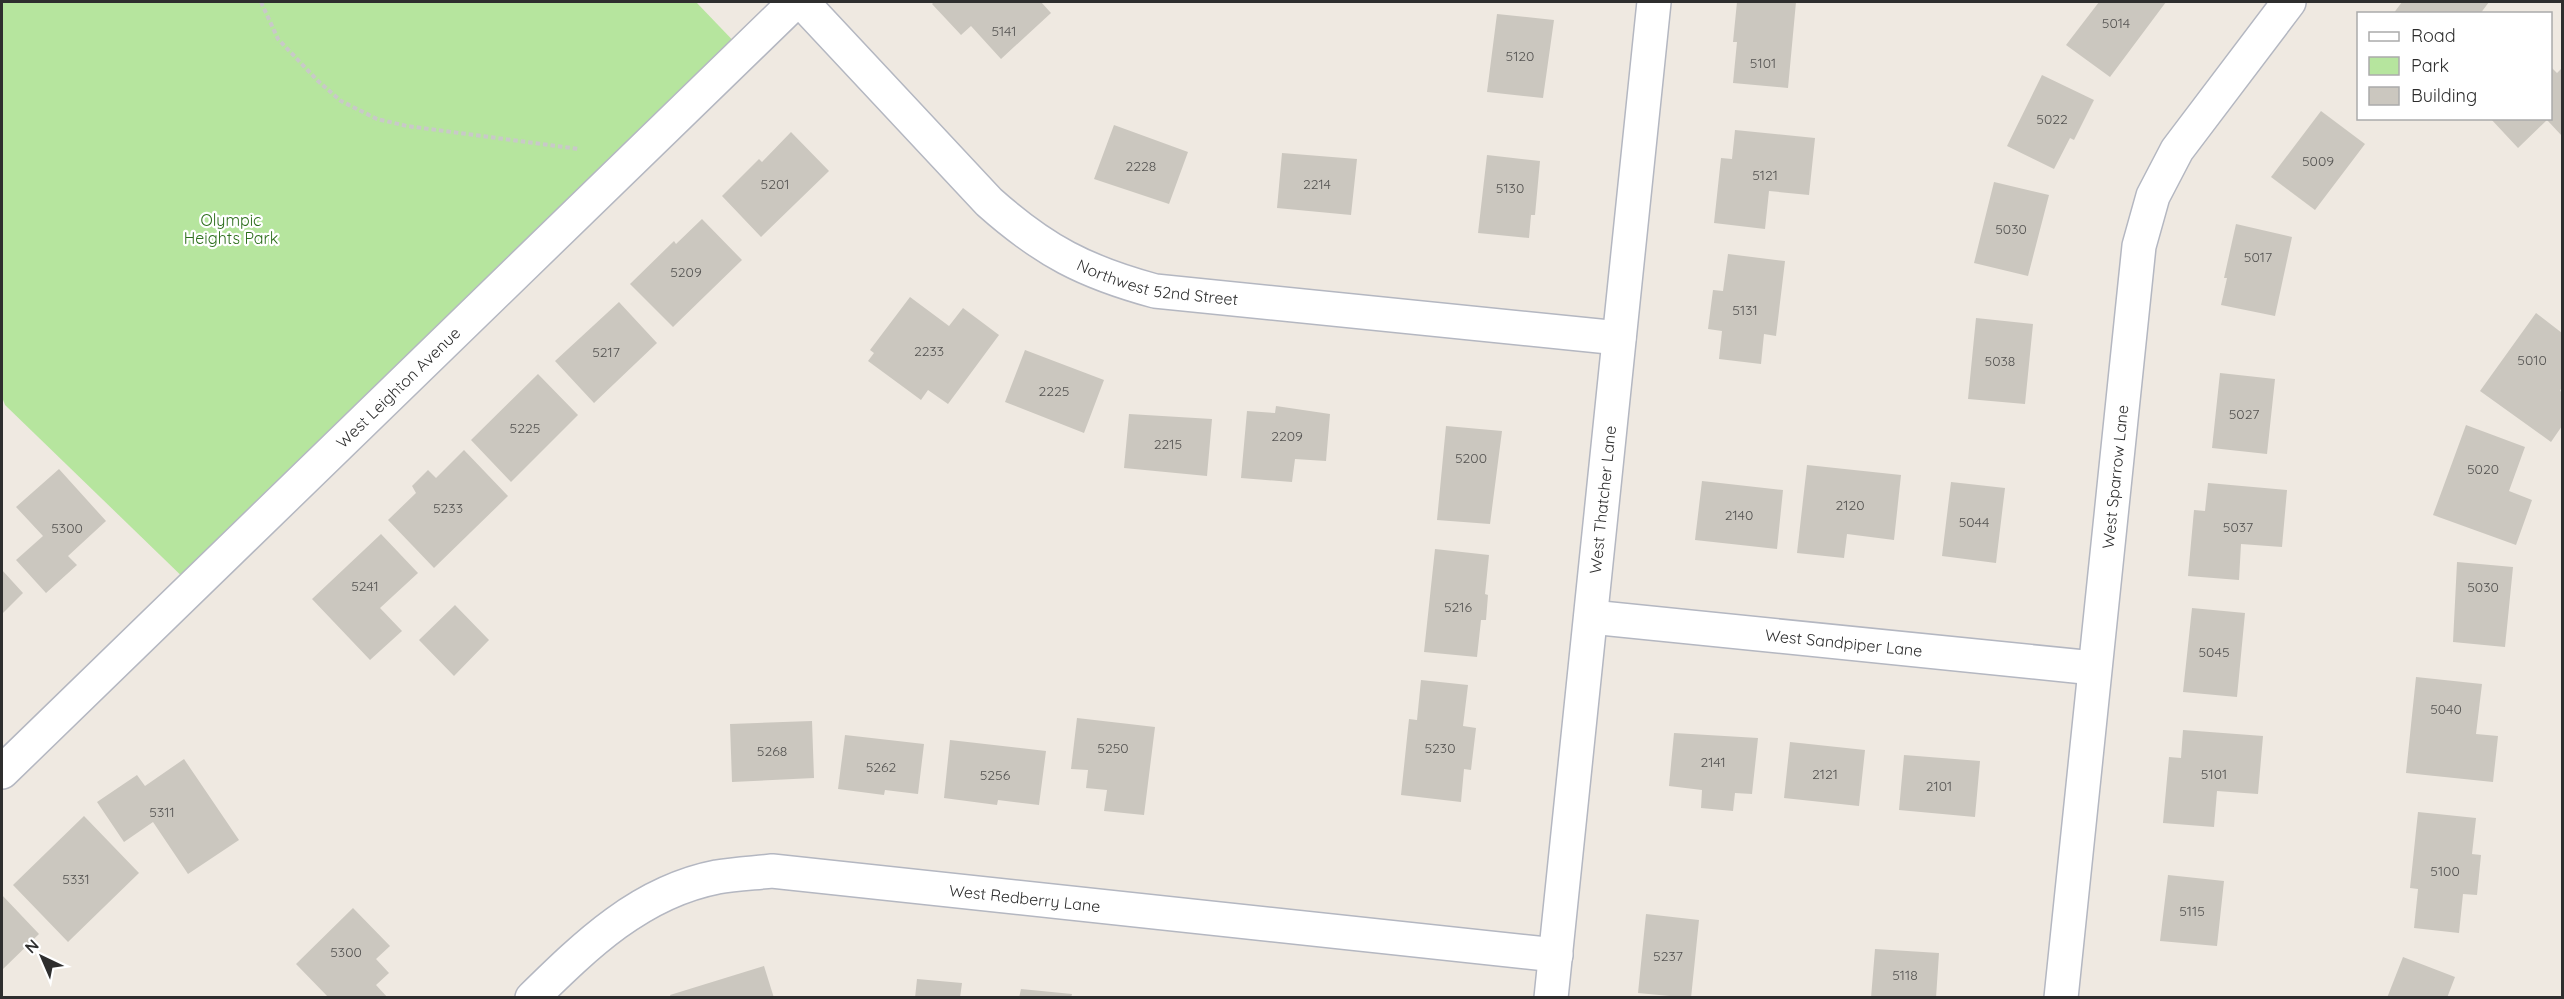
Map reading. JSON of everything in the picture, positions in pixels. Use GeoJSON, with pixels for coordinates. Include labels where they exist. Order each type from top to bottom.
{"type":"FeatureCollection","features":[{"type":"Feature","properties":{"kind":"street","name":"West Leighton Avenue"},"geometry":{"type":"LineString","coordinates":[[2,772],[795,2]]}},
{"type":"Feature","properties":{"kind":"street","name":"Northwest 52nd Street"},"geometry":{"type":"LineString","coordinates":[[802,2],[989,202],[1020,229],[1061,257],[1107,278],[1155,291],[1619,338]]}},
{"type":"Feature","properties":{"kind":"street","name":"West Thatcher Lane"},"geometry":{"type":"LineString","coordinates":[[1551,998],[1654,2]]}},
{"type":"Feature","properties":{"kind":"street","name":"West Sparrow Lane"},"geometry":{"type":"LineString","coordinates":[[2061,998],[2139,246],[2154,196],[2177,150],[2289,2]]}},
{"type":"Feature","properties":{"kind":"street","name":"West Sandpiper Lane"},"geometry":{"type":"LineString","coordinates":[[1591,617],[2094,668]]}},
{"type":"Feature","properties":{"kind":"street","name":"West Redberry Lane"},"geometry":{"type":"LineString","coordinates":[[532,998],[580,950],[613,923],[662,895],[717,878],[772,871],[1556,955]]}},
{"type":"Feature","properties":{"kind":"path"},"geometry":{"type":"LineString","coordinates":[[261,2],[278,39],[318,81],[341,101],[377,119],[407,126],[579,149]]}},
{"type":"Feature","properties":{"kind":"green space","name":"Olympic Heights Park"},"geometry":{"type":"Polygon","coordinates":[[[2,2],[696,2],[743,51],[193,587],[5,405],[2,397],[2,2]]]}},
{"type":"Feature","properties":{"kind":"building"},"geometry":{"type":"Polygon","coordinates":[[[934,2],[1041,2],[1051,13],[1001,59],[971,26],[961,35],[932,4],[934,2]]]}},
{"type":"Feature","properties":{"kind":"building"},"geometry":{"type":"Polygon","coordinates":[[[1737,2],[1796,2],[1788,88],[1733,83],[1737,42],[1733,42],[1737,2]]]}},
{"type":"Feature","properties":{"kind":"building"},"geometry":{"type":"Polygon","coordinates":[[[2099,2],[2166,2],[2110,77],[2066,45],[2099,2]]]}},
{"type":"Feature","properties":{"kind":"building"},"geometry":{"type":"Polygon","coordinates":[[[2402,2],[2489,2],[2482,12],[2394,12],[2402,2]]]}},
{"type":"Feature","properties":{"kind":"building"},"geometry":{"type":"Polygon","coordinates":[[[1497,14],[1554,20],[1543,98],[1487,92],[1497,14]]]}},
{"type":"Feature","properties":{"kind":"building"},"geometry":{"type":"Polygon","coordinates":[[[2552,68],[2557,73],[2562,68],[2562,136],[2547,120],[2552,120],[2552,68]]]}},
{"type":"Feature","properties":{"kind":"building"},"geometry":{"type":"Polygon","coordinates":[[[2042,75],[2094,100],[2074,140],[2070,138],[2054,169],[2007,146],[2042,75]]]}},
{"type":"Feature","properties":{"kind":"building"},"geometry":{"type":"Polygon","coordinates":[[[2321,111],[2365,144],[2315,210],[2271,177],[2321,111]]]}},
{"type":"Feature","properties":{"kind":"building"},"geometry":{"type":"Polygon","coordinates":[[[2492,120],[2547,120],[2518,148],[2492,120]]]}},
{"type":"Feature","properties":{"kind":"building"},"geometry":{"type":"Polygon","coordinates":[[[1114,125],[1188,152],[1169,204],[1094,179],[1114,125]]]}},
{"type":"Feature","properties":{"kind":"building"},"geometry":{"type":"Polygon","coordinates":[[[1735,130],[1815,138],[1809,195],[1769,191],[1765,229],[1714,223],[1721,158],[1732,159],[1735,130]]]}},
{"type":"Feature","properties":{"kind":"building"},"geometry":{"type":"Polygon","coordinates":[[[791,132],[829,171],[761,237],[722,196],[759,159],[762,162],[791,132]]]}},
{"type":"Feature","properties":{"kind":"building"},"geometry":{"type":"Polygon","coordinates":[[[1282,153],[1357,159],[1351,215],[1277,208],[1282,153]]]}},
{"type":"Feature","properties":{"kind":"building"},"geometry":{"type":"Polygon","coordinates":[[[1487,155],[1540,161],[1535,215],[1531,215],[1529,238],[1478,233],[1487,155]]]}},
{"type":"Feature","properties":{"kind":"building"},"geometry":{"type":"Polygon","coordinates":[[[1994,182],[2049,195],[2028,276],[1974,263],[1994,182]]]}},
{"type":"Feature","properties":{"kind":"building"},"geometry":{"type":"Polygon","coordinates":[[[702,219],[742,260],[673,327],[630,284],[674,241],[676,244],[702,219]]]}},
{"type":"Feature","properties":{"kind":"building"},"geometry":{"type":"Polygon","coordinates":[[[2236,224],[2292,237],[2275,316],[2221,305],[2227,278],[2224,278],[2236,224]]]}},
{"type":"Feature","properties":{"kind":"building"},"geometry":{"type":"Polygon","coordinates":[[[1728,254],[1785,261],[1776,336],[1764,334],[1761,364],[1719,359],[1722,331],[1708,329],[1713,290],[1723,291],[1728,254]]]}},
{"type":"Feature","properties":{"kind":"building"},"geometry":{"type":"Polygon","coordinates":[[[910,297],[949,326],[963,308],[999,335],[948,404],[928,390],[921,400],[868,361],[874,353],[870,350],[910,297]]]}},
{"type":"Feature","properties":{"kind":"building"},"geometry":{"type":"Polygon","coordinates":[[[619,302],[657,343],[594,403],[555,361],[619,302]]]}},
{"type":"Feature","properties":{"kind":"building"},"geometry":{"type":"Polygon","coordinates":[[[2536,313],[2562,333],[2562,387],[2560,391],[2562,392],[2562,426],[2551,442],[2480,391],[2536,313]]]}},
{"type":"Feature","properties":{"kind":"building"},"geometry":{"type":"Polygon","coordinates":[[[1976,318],[2033,324],[2025,404],[1968,399],[1976,318]]]}},
{"type":"Feature","properties":{"kind":"building"},"geometry":{"type":"Polygon","coordinates":[[[1025,350],[1104,380],[1084,433],[1005,402],[1025,350]]]}},
{"type":"Feature","properties":{"kind":"building"},"geometry":{"type":"Polygon","coordinates":[[[2220,373],[2275,379],[2267,454],[2212,448],[2220,373]]]}},
{"type":"Feature","properties":{"kind":"building"},"geometry":{"type":"Polygon","coordinates":[[[538,374],[578,415],[511,482],[471,440],[538,374]]]}},
{"type":"Feature","properties":{"kind":"building"},"geometry":{"type":"Polygon","coordinates":[[[1276,406],[1330,414],[1326,461],[1295,459],[1292,482],[1241,478],[1247,411],[1275,413],[1276,406]]]}},
{"type":"Feature","properties":{"kind":"building"},"geometry":{"type":"Polygon","coordinates":[[[1129,414],[1212,419],[1207,476],[1124,468],[1129,414]]]}},
{"type":"Feature","properties":{"kind":"building"},"geometry":{"type":"Polygon","coordinates":[[[2466,425],[2525,447],[2509,491],[2532,500],[2516,545],[2433,515],[2466,425]]]}},
{"type":"Feature","properties":{"kind":"building"},"geometry":{"type":"Polygon","coordinates":[[[1446,426],[1502,431],[1490,524],[1437,520],[1446,426]]]}},
{"type":"Feature","properties":{"kind":"building"},"geometry":{"type":"Polygon","coordinates":[[[464,450],[508,496],[434,568],[388,520],[416,493],[412,486],[428,470],[436,478],[464,450]]]}},
{"type":"Feature","properties":{"kind":"building"},"geometry":{"type":"Polygon","coordinates":[[[1807,465],[1901,475],[1894,540],[1847,534],[1844,558],[1797,553],[1807,465]]]}},
{"type":"Feature","properties":{"kind":"building"},"geometry":{"type":"Polygon","coordinates":[[[59,469],[106,521],[68,556],[77,565],[46,593],[16,560],[43,536],[16,507],[59,469]]]}},
{"type":"Feature","properties":{"kind":"building"},"geometry":{"type":"Polygon","coordinates":[[[1702,481],[1783,490],[1777,549],[1695,540],[1702,481]]]}},
{"type":"Feature","properties":{"kind":"building"},"geometry":{"type":"Polygon","coordinates":[[[1951,482],[2005,488],[1996,563],[1942,556],[1951,482]]]}},
{"type":"Feature","properties":{"kind":"building"},"geometry":{"type":"Polygon","coordinates":[[[2208,483],[2287,490],[2282,547],[2241,544],[2239,580],[2188,576],[2194,510],[2205,511],[2208,483]]]}},
{"type":"Feature","properties":{"kind":"building"},"geometry":{"type":"Polygon","coordinates":[[[381,534],[418,573],[380,608],[402,631],[370,660],[312,599],[381,534]]]}},
{"type":"Feature","properties":{"kind":"building"},"geometry":{"type":"Polygon","coordinates":[[[1435,549],[1489,555],[1485,594],[1488,595],[1486,620],[1481,620],[1477,657],[1424,652],[1435,549]]]}},
{"type":"Feature","properties":{"kind":"building"},"geometry":{"type":"Polygon","coordinates":[[[2457,562],[2513,567],[2505,647],[2453,642],[2457,562]]]}},
{"type":"Feature","properties":{"kind":"building"},"geometry":{"type":"Polygon","coordinates":[[[2,570],[23,593],[2,614],[2,570]]]}},
{"type":"Feature","properties":{"kind":"building"},"geometry":{"type":"Polygon","coordinates":[[[455,605],[489,640],[454,676],[419,640],[455,605]]]}},
{"type":"Feature","properties":{"kind":"building"},"geometry":{"type":"Polygon","coordinates":[[[2192,608],[2245,613],[2237,697],[2183,692],[2192,608]]]}},
{"type":"Feature","properties":{"kind":"building"},"geometry":{"type":"Polygon","coordinates":[[[2416,677],[2482,684],[2476,734],[2498,736],[2493,782],[2406,773],[2416,677]]]}},
{"type":"Feature","properties":{"kind":"building"},"geometry":{"type":"Polygon","coordinates":[[[1421,680],[1468,685],[1463,726],[1476,728],[1471,770],[1464,769],[1461,802],[1401,795],[1409,719],[1417,720],[1421,680]]]}},
{"type":"Feature","properties":{"kind":"building"},"geometry":{"type":"Polygon","coordinates":[[[1077,718],[1155,727],[1144,815],[1104,811],[1107,790],[1086,788],[1088,770],[1071,769],[1077,718]]]}},
{"type":"Feature","properties":{"kind":"building"},"geometry":{"type":"Polygon","coordinates":[[[812,721],[814,778],[732,782],[730,724],[812,721]]]}},
{"type":"Feature","properties":{"kind":"building"},"geometry":{"type":"Polygon","coordinates":[[[2183,730],[2263,736],[2258,794],[2217,791],[2214,827],[2163,823],[2169,757],[2181,758],[2183,730]]]}},
{"type":"Feature","properties":{"kind":"building"},"geometry":{"type":"Polygon","coordinates":[[[1674,733],[1758,738],[1752,794],[1735,793],[1733,811],[1701,808],[1702,790],[1669,786],[1674,733]]]}},
{"type":"Feature","properties":{"kind":"building"},"geometry":{"type":"Polygon","coordinates":[[[845,735],[924,744],[918,794],[885,790],[884,795],[838,789],[845,735]]]}},
{"type":"Feature","properties":{"kind":"building"},"geometry":{"type":"Polygon","coordinates":[[[950,740],[1046,751],[1039,805],[998,800],[997,805],[944,798],[950,740]]]}},
{"type":"Feature","properties":{"kind":"building"},"geometry":{"type":"Polygon","coordinates":[[[1790,742],[1865,750],[1859,806],[1784,798],[1790,742]]]}},
{"type":"Feature","properties":{"kind":"building"},"geometry":{"type":"Polygon","coordinates":[[[1904,755],[1980,761],[1975,817],[1899,810],[1904,755]]]}},
{"type":"Feature","properties":{"kind":"building"},"geometry":{"type":"Polygon","coordinates":[[[184,759],[239,840],[188,874],[153,822],[124,842],[97,802],[137,775],[145,786],[184,759]]]}},
{"type":"Feature","properties":{"kind":"building"},"geometry":{"type":"Polygon","coordinates":[[[2418,812],[2476,818],[2472,854],[2481,855],[2477,895],[2463,894],[2459,933],[2414,928],[2418,889],[2410,888],[2418,812]]]}},
{"type":"Feature","properties":{"kind":"building"},"geometry":{"type":"Polygon","coordinates":[[[84,816],[139,873],[68,942],[13,885],[84,816]]]}},
{"type":"Feature","properties":{"kind":"building"},"geometry":{"type":"Polygon","coordinates":[[[2168,875],[2224,881],[2217,946],[2160,941],[2168,875]]]}},
{"type":"Feature","properties":{"kind":"building"},"geometry":{"type":"Polygon","coordinates":[[[2,895],[39,934],[2,970],[2,895]]]}},
{"type":"Feature","properties":{"kind":"building"},"geometry":{"type":"Polygon","coordinates":[[[353,908],[390,946],[376,959],[389,973],[376,985],[388,998],[329,998],[296,964],[353,908]]]}},
{"type":"Feature","properties":{"kind":"building"},"geometry":{"type":"Polygon","coordinates":[[[1646,914],[1699,920],[1691,998],[1638,993],[1646,914]]]}},
{"type":"Feature","properties":{"kind":"building"},"geometry":{"type":"Polygon","coordinates":[[[1875,949],[1939,953],[1936,998],[1871,998],[1875,949]]]}},
{"type":"Feature","properties":{"kind":"building"},"geometry":{"type":"Polygon","coordinates":[[[2403,957],[2455,977],[2447,998],[2387,998],[2403,957]]]}},
{"type":"Feature","properties":{"kind":"building"},"geometry":{"type":"Polygon","coordinates":[[[764,966],[774,998],[671,998],[670,995],[764,966]]]}},
{"type":"Feature","properties":{"kind":"building"},"geometry":{"type":"Polygon","coordinates":[[[917,979],[962,983],[960,998],[915,998],[917,979]]]}},
{"type":"Feature","properties":{"kind":"building"},"geometry":{"type":"Polygon","coordinates":[[[1021,989],[1072,994],[1071,998],[1019,998],[1021,989]]]}}]}
